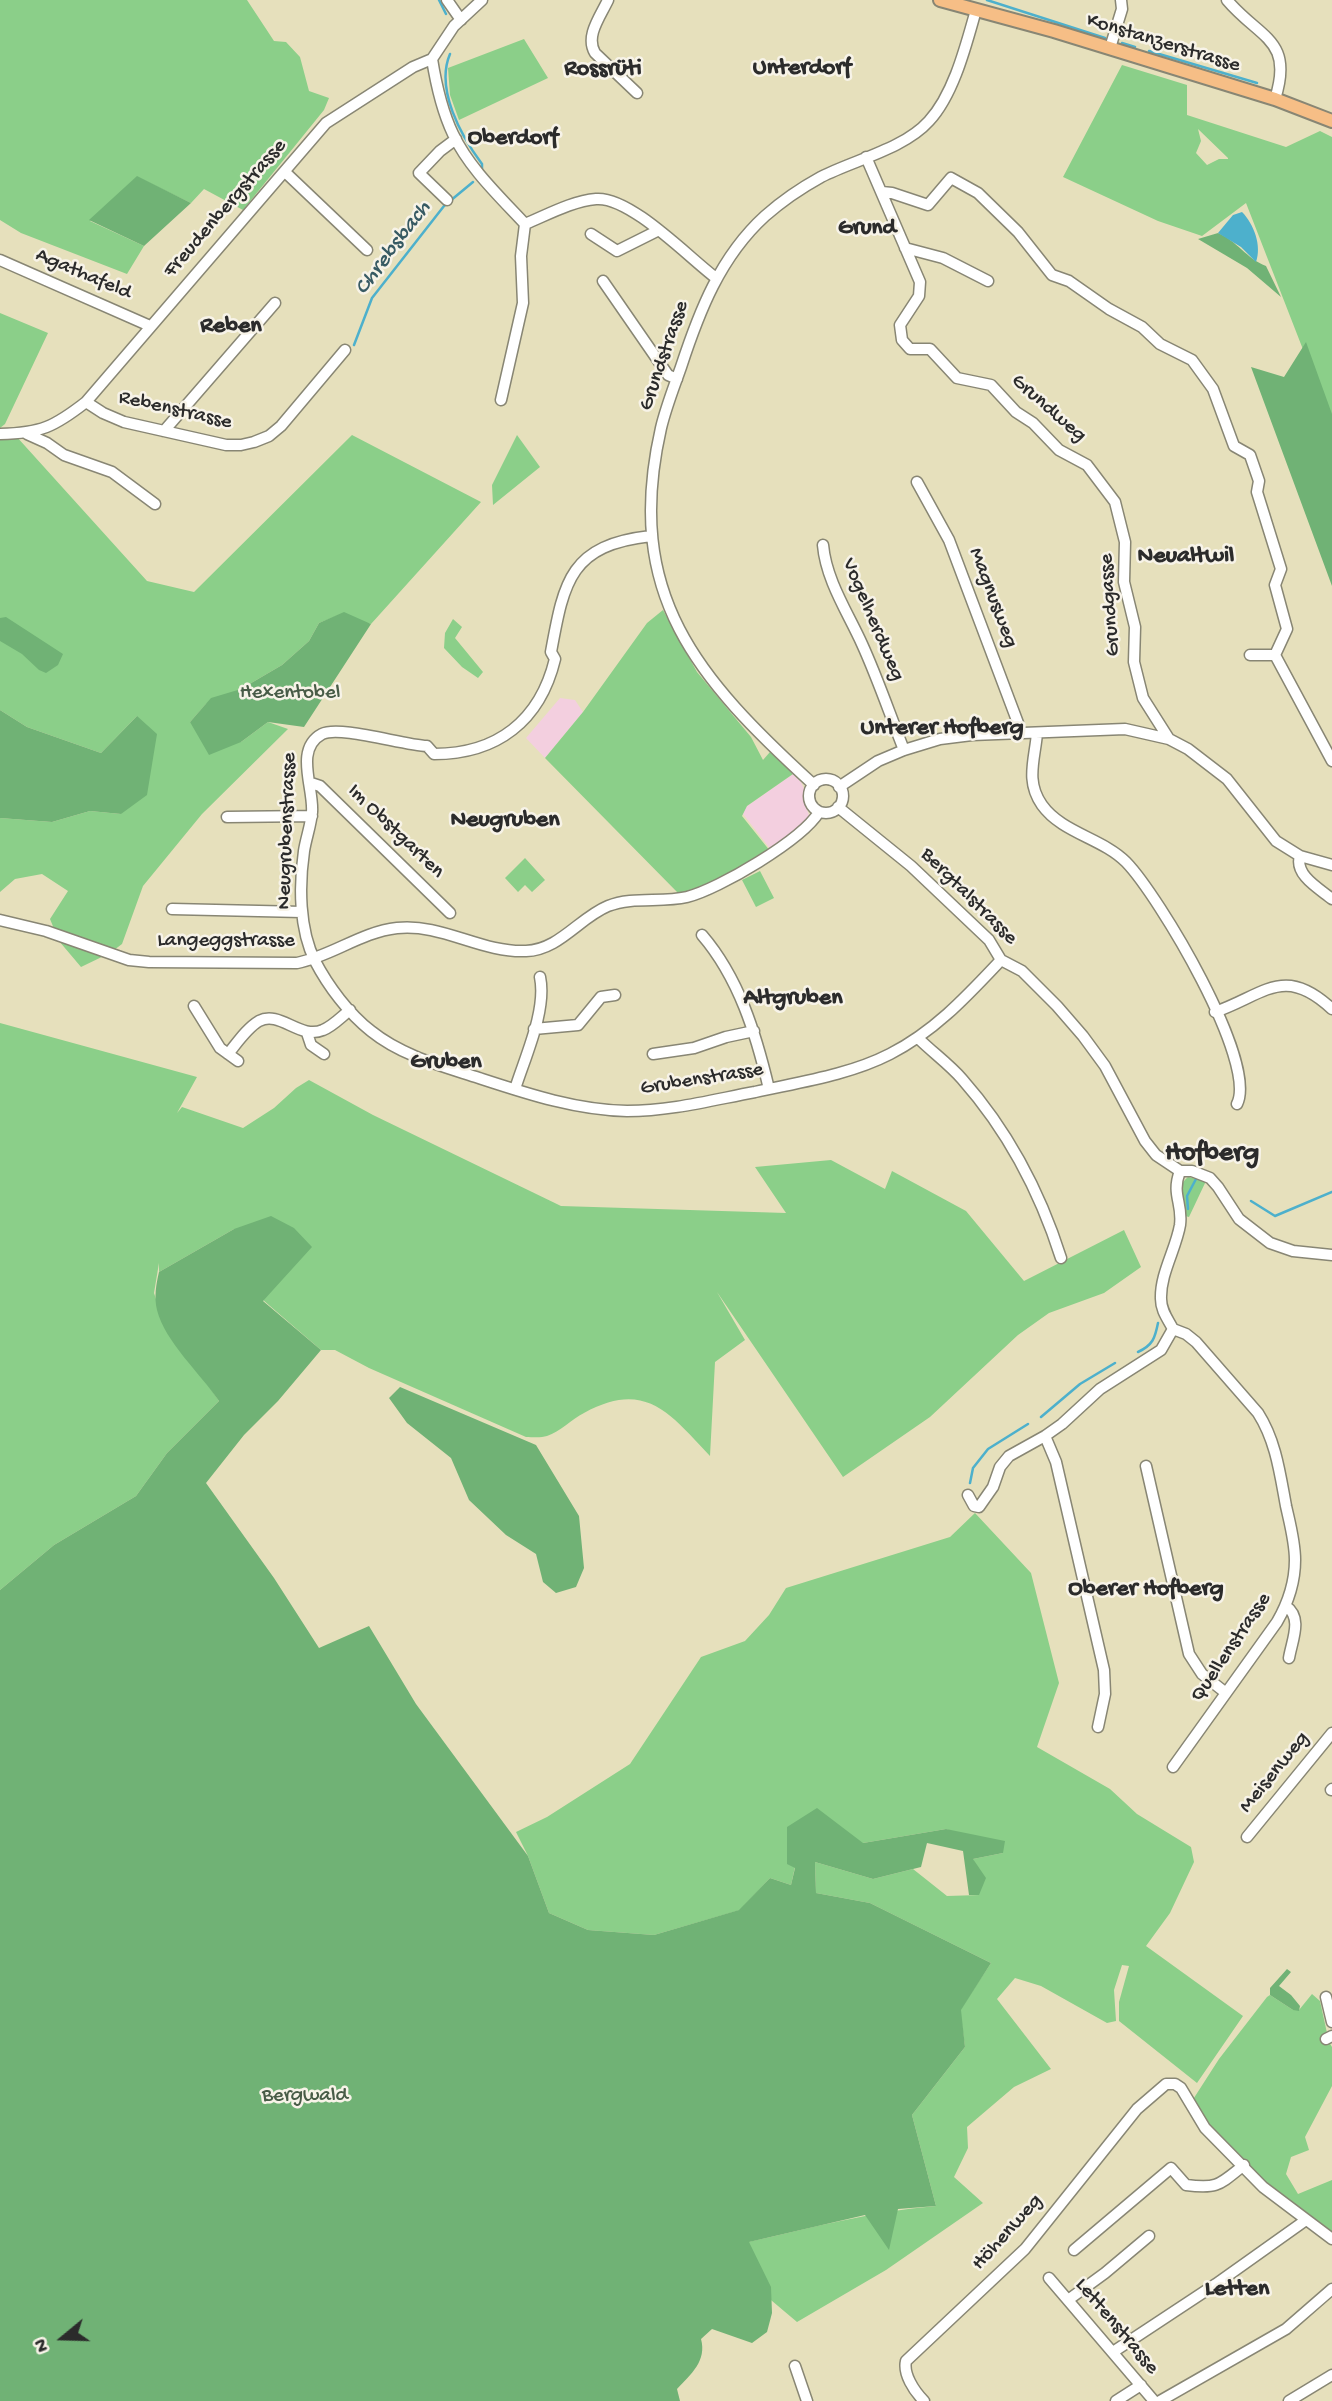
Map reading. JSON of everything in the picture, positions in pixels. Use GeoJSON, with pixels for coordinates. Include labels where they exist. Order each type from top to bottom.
{"type":"FeatureCollection","features":[{"type":"Feature","properties":{"kind":"main road","name":"Konstanzerstrasse"},"geometry":{"type":"LineString","coordinates":[[940,0],[1110,48],[1275,99],[1332,121]]}},
{"type":"Feature","properties":{"kind":"street"},"geometry":{"type":"LineString","coordinates":[[447,0],[461,20]]}},
{"type":"Feature","properties":{"kind":"street","name":"Freudenbergstrasse"},"geometry":{"type":"LineString","coordinates":[[0,435],[49,428],[86,402],[319,131],[334,117],[413,67],[432,59],[461,20],[482,0]]}},
{"type":"Feature","properties":{"kind":"street"},"geometry":{"type":"LineString","coordinates":[[608,0],[592,34],[592,48],[637,93]]}},
{"type":"Feature","properties":{"kind":"street"},"geometry":{"type":"LineString","coordinates":[[1110,48],[1122,9],[1121,0]]}},
{"type":"Feature","properties":{"kind":"street"},"geometry":{"type":"LineString","coordinates":[[1227,0],[1280,54],[1282,72],[1275,99]]}},
{"type":"Feature","properties":{"kind":"street","name":"Grundstrasse"},"geometry":{"type":"LineString","coordinates":[[814,785],[732,705],[697,659],[678,628],[663,592],[651,536],[651,501],[657,446],[662,424],[705,300],[728,258],[764,217],[797,191],[909,138],[929,122],[945,99],[965,49],[976,10]]}},
{"type":"Feature","properties":{"kind":"street"},"geometry":{"type":"LineString","coordinates":[[432,59],[439,94],[456,139],[478,173],[525,224],[521,256],[523,303],[500,400]]}},
{"type":"Feature","properties":{"kind":"street"},"geometry":{"type":"LineString","coordinates":[[447,200],[419,173],[456,139]]}},
{"type":"Feature","properties":{"kind":"street","name":"Grundweg"},"geometry":{"type":"LineString","coordinates":[[866,157],[919,278],[920,287],[915,303],[900,325],[902,340],[910,349],[930,349],[957,378],[991,385],[1016,412],[1059,450],[1087,465],[1115,502]]}},
{"type":"Feature","properties":{"kind":"street"},"geometry":{"type":"LineString","coordinates":[[285,172],[367,250]]}},
{"type":"Feature","properties":{"kind":"street"},"geometry":{"type":"LineString","coordinates":[[881,192],[928,205],[951,178],[978,193],[1018,232],[1052,275],[1080,288],[1142,327],[1160,344],[1192,360],[1213,389],[1234,446],[1250,455],[1259,481],[1257,492],[1281,569],[1275,585],[1287,629],[1275,655]]}},
{"type":"Feature","properties":{"kind":"street"},"geometry":{"type":"LineString","coordinates":[[525,224],[598,199],[622,204],[716,278]]}},
{"type":"Feature","properties":{"kind":"street"},"geometry":{"type":"LineString","coordinates":[[591,234],[617,251],[657,231]]}},
{"type":"Feature","properties":{"kind":"street"},"geometry":{"type":"LineString","coordinates":[[905,248],[943,258],[988,281]]}},
{"type":"Feature","properties":{"kind":"street","name":"Agathafeld"},"geometry":{"type":"LineString","coordinates":[[0,260],[150,326]]}},
{"type":"Feature","properties":{"kind":"street"},"geometry":{"type":"LineString","coordinates":[[603,281],[668,375],[677,379]]}},
{"type":"Feature","properties":{"kind":"street"},"geometry":{"type":"LineString","coordinates":[[164,431],[275,303]]}},
{"type":"Feature","properties":{"kind":"street","name":"Rebenstrasse"},"geometry":{"type":"LineString","coordinates":[[86,402],[124,422],[241,445],[269,436],[281,426],[345,350]]}},
{"type":"Feature","properties":{"kind":"street"},"geometry":{"type":"LineString","coordinates":[[26,433],[64,455],[112,472],[155,505]]}},
{"type":"Feature","properties":{"kind":"street","name":"Magnusweg"},"geometry":{"type":"LineString","coordinates":[[917,482],[949,540],[964,576],[1018,723],[1019,733]]}},
{"type":"Feature","properties":{"kind":"street","name":"Grundgasse"},"geometry":{"type":"LineString","coordinates":[[1115,502],[1125,542],[1124,582],[1135,627],[1134,662],[1143,698],[1169,739]]}},
{"type":"Feature","properties":{"kind":"street","name":"Neugrubenstrasse"},"geometry":{"type":"LineString","coordinates":[[350,1010],[314,960],[302,912],[302,863],[313,799],[306,762],[307,752],[314,739],[327,732],[339,731],[427,746],[434,754],[458,754],[487,745],[513,730],[524,721],[547,687],[555,659],[551,652],[560,603],[572,575],[585,560],[601,548],[620,541],[651,536]]}},
{"type":"Feature","properties":{"kind":"street","name":"Vogelherdweg"},"geometry":{"type":"LineString","coordinates":[[823,545],[835,587],[864,647],[904,750]]}},
{"type":"Feature","properties":{"kind":"street"},"geometry":{"type":"LineString","coordinates":[[1250,655],[1275,655]]}},
{"type":"Feature","properties":{"kind":"street"},"geometry":{"type":"LineString","coordinates":[[1275,655],[1332,761]]}},
{"type":"Feature","properties":{"kind":"street"},"geometry":{"type":"LineString","coordinates":[[839,787],[870,766],[904,750],[955,736],[1125,729],[1169,739],[1188,749],[1219,771],[1270,835],[1285,848],[1300,856],[1332,865]]}},
{"type":"Feature","properties":{"kind":"street"},"geometry":{"type":"LineString","coordinates":[[1037,733],[1031,774],[1034,790],[1043,806],[1063,824],[1106,847],[1125,861],[1191,956],[1234,1055],[1241,1096],[1237,1104]]}},
{"type":"Feature","properties":{"kind":"street"},"geometry":{"type":"LineString","coordinates":[[827,780],[839,787],[842,797],[838,807],[830,813],[814,809],[809,800],[810,789],[814,785],[827,780]]}},
{"type":"Feature","properties":{"kind":"street","name":"Im Obstgarten"},"geometry":{"type":"LineString","coordinates":[[311,783],[320,786],[450,913]]}},
{"type":"Feature","properties":{"kind":"street","name":"Bergtalstrasse"},"geometry":{"type":"LineString","coordinates":[[838,807],[947,899],[993,945],[1001,960],[1022,971],[1083,1036],[1105,1066],[1150,1149],[1161,1159],[1180,1171],[1192,1171],[1210,1178],[1239,1219],[1270,1242],[1293,1251],[1332,1255]]}},
{"type":"Feature","properties":{"kind":"street","name":"Langeggstrasse"},"geometry":{"type":"LineString","coordinates":[[0,919],[47,931],[129,960],[149,962],[297,963],[314,960],[383,930],[399,928],[431,931],[497,950],[545,949],[587,918],[618,902],[684,897],[713,887],[793,837],[819,811]]}},
{"type":"Feature","properties":{"kind":"street"},"geometry":{"type":"LineString","coordinates":[[227,817],[312,817]]}},
{"type":"Feature","properties":{"kind":"street"},"geometry":{"type":"LineString","coordinates":[[1300,856],[1298,864],[1302,873],[1332,899]]}},
{"type":"Feature","properties":{"kind":"street"},"geometry":{"type":"LineString","coordinates":[[172,909],[302,912]]}},
{"type":"Feature","properties":{"kind":"street"},"geometry":{"type":"LineString","coordinates":[[702,935],[727,971],[754,1031],[769,1089]]}},
{"type":"Feature","properties":{"kind":"street","name":"Grubenstrasse"},"geometry":{"type":"LineString","coordinates":[[350,1010],[371,1031],[414,1056],[515,1089],[583,1107],[626,1111],[681,1107],[856,1068],[888,1055],[918,1038],[955,1009],[1001,960]]}},
{"type":"Feature","properties":{"kind":"street"},"geometry":{"type":"LineString","coordinates":[[515,1089],[534,1029],[541,993],[540,977]]}},
{"type":"Feature","properties":{"kind":"street"},"geometry":{"type":"LineString","coordinates":[[1215,1012],[1265,989],[1284,985],[1307,991],[1332,1009]]}},
{"type":"Feature","properties":{"kind":"street"},"geometry":{"type":"LineString","coordinates":[[534,1029],[578,1024],[601,997],[615,995]]}},
{"type":"Feature","properties":{"kind":"street"},"geometry":{"type":"LineString","coordinates":[[194,1006],[220,1048],[237,1061]]}},
{"type":"Feature","properties":{"kind":"street"},"geometry":{"type":"LineString","coordinates":[[228,1054],[253,1026],[264,1020],[271,1018],[307,1033],[322,1031],[350,1010]]}},
{"type":"Feature","properties":{"kind":"street"},"geometry":{"type":"LineString","coordinates":[[653,1054],[694,1048],[754,1031]]}},
{"type":"Feature","properties":{"kind":"street"},"geometry":{"type":"LineString","coordinates":[[307,1033],[311,1045],[324,1054]]}},
{"type":"Feature","properties":{"kind":"street"},"geometry":{"type":"LineString","coordinates":[[918,1038],[961,1079],[1005,1137],[1042,1205],[1061,1258]]}},
{"type":"Feature","properties":{"kind":"street"},"geometry":{"type":"LineString","coordinates":[[968,1495],[974,1506],[979,1507],[993,1488],[1004,1461],[1045,1436],[1100,1388],[1161,1350],[1173,1329],[1163,1310],[1161,1295],[1180,1227],[1181,1213],[1175,1187],[1180,1171]]}},
{"type":"Feature","properties":{"kind":"street","name":"Quellenstrasse"},"geometry":{"type":"LineString","coordinates":[[1173,1329],[1196,1342],[1258,1413],[1272,1440],[1293,1540],[1295,1562],[1286,1606],[1173,1767]]}},
{"type":"Feature","properties":{"kind":"street"},"geometry":{"type":"LineString","coordinates":[[1045,1436],[1056,1462],[1104,1670],[1105,1694],[1098,1727]]}},
{"type":"Feature","properties":{"kind":"street"},"geometry":{"type":"LineString","coordinates":[[1146,1466],[1189,1654],[1202,1674],[1226,1693]]}},
{"type":"Feature","properties":{"kind":"street"},"geometry":{"type":"LineString","coordinates":[[1286,1606],[1296,1619],[1289,1658]]}},
{"type":"Feature","properties":{"kind":"street","name":"Meisenweg"},"geometry":{"type":"LineString","coordinates":[[1248,1836],[1332,1733]]}},
{"type":"Feature","properties":{"kind":"street"},"geometry":{"type":"LineString","coordinates":[[1326,1997],[1332,2022]]}},
{"type":"Feature","properties":{"kind":"street","name":"Höhenweg"},"geometry":{"type":"LineString","coordinates":[[923,2401],[906,2372],[906,2361],[1025,2249],[1138,2109],[1160,2088],[1169,2083],[1178,2086],[1205,2128],[1244,2165]]}},
{"type":"Feature","properties":{"kind":"street"},"geometry":{"type":"LineString","coordinates":[[1074,2250],[1171,2168],[1186,2185],[1208,2188],[1219,2185],[1244,2165],[1264,2187],[1332,2239]]}},
{"type":"Feature","properties":{"kind":"street"},"geometry":{"type":"LineString","coordinates":[[1112,2352],[1216,2284],[1306,2220]]}},
{"type":"Feature","properties":{"kind":"street"},"geometry":{"type":"LineString","coordinates":[[1068,2300],[1149,2236]]}},
{"type":"Feature","properties":{"kind":"street","name":"Lettenstrasse"},"geometry":{"type":"LineString","coordinates":[[1049,2278],[1154,2401]]}},
{"type":"Feature","properties":{"kind":"street"},"geometry":{"type":"LineString","coordinates":[[1160,2401],[1286,2329],[1332,2289]]}},
{"type":"Feature","properties":{"kind":"street"},"geometry":{"type":"LineString","coordinates":[[795,2366],[807,2401]]}},
{"type":"Feature","properties":{"kind":"street"},"geometry":{"type":"LineString","coordinates":[[1289,2401],[1332,2375]]}},
{"type":"Feature","properties":{"kind":"street"},"geometry":{"type":"LineString","coordinates":[[1116,2401],[1141,2385]]}},
{"type":"Feature","properties":{"kind":"shaded area"},"geometry":{"type":"Polygon","coordinates":[[[560,698],[575,700],[583,712],[545,758],[526,738],[560,698]]]}},
{"type":"Feature","properties":{"kind":"shaded area"},"geometry":{"type":"Polygon","coordinates":[[[793,774],[805,791],[804,801],[809,819],[771,850],[743,814],[744,810],[793,774]]]}},
{"type":"Feature","properties":{"kind":"green space"},"geometry":{"type":"Polygon","coordinates":[[[0,0],[247,0],[274,41],[286,42],[300,57],[309,91],[329,98],[324,110],[243,210],[204,189],[191,203],[137,177],[90,221],[144,246],[127,274],[21,233],[0,220],[0,0]]]}},
{"type":"Feature","properties":{"kind":"green space"},"geometry":{"type":"Polygon","coordinates":[[[524,39],[548,78],[459,120],[450,95],[448,68],[524,39]]]}},
{"type":"Feature","properties":{"kind":"green space"},"geometry":{"type":"Polygon","coordinates":[[[1122,65],[1187,85],[1187,115],[1286,147],[1320,131],[1332,137],[1332,424],[1246,203],[1202,236],[1158,221],[1063,177],[1122,65]],[[1198,129],[1201,141],[1196,153],[1207,165],[1228,158],[1198,129]]]}},
{"type":"Feature","properties":{"kind":"green space"},"geometry":{"type":"Polygon","coordinates":[[[137,176],[191,203],[144,246],[89,220],[137,176]]]}},
{"type":"Feature","properties":{"kind":"green space"},"geometry":{"type":"Polygon","coordinates":[[[1218,233],[1266,266],[1281,297],[1247,268],[1198,239],[1218,233]]]}},
{"type":"Feature","properties":{"kind":"green space"},"geometry":{"type":"Polygon","coordinates":[[[0,313],[48,333],[5,424],[0,428],[0,313]]]}},
{"type":"Feature","properties":{"kind":"green space"},"geometry":{"type":"Polygon","coordinates":[[[1306,342],[1332,414],[1332,586],[1251,367],[1284,377],[1306,342]]]}},
{"type":"Feature","properties":{"kind":"green space"},"geometry":{"type":"Polygon","coordinates":[[[0,435],[16,436],[147,581],[194,592],[352,435],[481,502],[371,624],[339,615],[319,623],[309,641],[282,665],[241,689],[206,704],[190,722],[241,742],[268,722],[288,729],[202,814],[143,886],[122,944],[81,967],[59,941],[50,919],[68,891],[42,874],[15,879],[0,892],[0,818],[52,822],[90,811],[121,814],[137,716],[101,753],[27,727],[0,710],[0,435]]]}},
{"type":"Feature","properties":{"kind":"green space"},"geometry":{"type":"Polygon","coordinates":[[[517,435],[540,467],[493,505],[492,485],[517,435]]]}},
{"type":"Feature","properties":{"kind":"green space"},"geometry":{"type":"Polygon","coordinates":[[[663,610],[697,672],[751,737],[763,760],[770,752],[793,774],[747,806],[742,816],[770,851],[718,883],[682,894],[678,893],[545,758],[583,712],[647,623],[663,610]]]}},
{"type":"Feature","properties":{"kind":"green space","name":"Hexentobel"},"geometry":{"type":"Polygon","coordinates":[[[344,612],[371,624],[304,727],[268,722],[241,742],[209,755],[190,722],[211,698],[241,689],[282,665],[309,641],[319,623],[344,612]]]}},
{"type":"Feature","properties":{"kind":"green space"},"geometry":{"type":"Polygon","coordinates":[[[6,617],[63,654],[58,665],[46,673],[0,641],[0,618],[6,617]]]}},
{"type":"Feature","properties":{"kind":"green space"},"geometry":{"type":"Polygon","coordinates":[[[453,619],[462,627],[455,638],[483,672],[478,678],[462,667],[444,648],[445,633],[453,619]]]}},
{"type":"Feature","properties":{"kind":"green space"},"geometry":{"type":"Polygon","coordinates":[[[0,710],[27,727],[101,753],[137,716],[157,734],[147,795],[121,814],[90,811],[52,822],[0,818],[0,710]]]}},
{"type":"Feature","properties":{"kind":"green space"},"geometry":{"type":"Polygon","coordinates":[[[525,858],[545,880],[532,892],[525,885],[518,892],[505,878],[525,858]]]}},
{"type":"Feature","properties":{"kind":"green space"},"geometry":{"type":"Polygon","coordinates":[[[760,871],[774,898],[756,907],[742,880],[760,871]]]}},
{"type":"Feature","properties":{"kind":"green space"},"geometry":{"type":"Polygon","coordinates":[[[0,1023],[197,1077],[177,1113],[182,1107],[243,1128],[309,1080],[373,1115],[561,1206],[786,1213],[755,1167],[831,1160],[885,1189],[892,1171],[966,1211],[1024,1281],[1124,1230],[1141,1267],[1104,1293],[1049,1313],[1018,1335],[930,1417],[843,1477],[717,1292],[745,1340],[715,1362],[710,1456],[669,1415],[641,1401],[624,1399],[606,1403],[579,1416],[552,1434],[526,1437],[369,1368],[335,1350],[321,1350],[263,1300],[234,1229],[159,1272],[159,1263],[154,1293],[162,1317],[219,1401],[167,1453],[136,1496],[54,1545],[0,1590],[0,1023]]]}},
{"type":"Feature","properties":{"kind":"green space"},"geometry":{"type":"Polygon","coordinates":[[[1188,1177],[1206,1181],[1189,1217],[1185,1216],[1181,1195],[1182,1185],[1188,1177]]]}},
{"type":"Feature","properties":{"kind":"green space","name":"Bergwald"},"geometry":{"type":"Polygon","coordinates":[[[271,1216],[294,1228],[312,1247],[263,1301],[321,1350],[278,1401],[244,1435],[206,1483],[274,1578],[319,1648],[369,1626],[416,1704],[528,1856],[549,1913],[588,1930],[654,1935],[739,1910],[770,1878],[791,1885],[795,1868],[787,1864],[787,1827],[817,1808],[863,1843],[946,1829],[1005,1841],[1003,1853],[973,1859],[986,1878],[979,1895],[969,1895],[963,1851],[927,1843],[921,1867],[873,1879],[815,1862],[816,1893],[870,1903],[991,1963],[961,2010],[965,2047],[912,2115],[936,2206],[898,2209],[889,2250],[865,2215],[749,2242],[771,2287],[772,2313],[767,2332],[752,2343],[712,2329],[701,2339],[700,2361],[677,2389],[680,2401],[0,2401],[0,1590],[54,1545],[136,1496],[167,1453],[219,1401],[175,1346],[161,1322],[156,1300],[159,1272],[234,1229],[271,1216]]]}},
{"type":"Feature","properties":{"kind":"green space"},"geometry":{"type":"Polygon","coordinates":[[[400,1387],[536,1445],[579,1516],[584,1568],[576,1587],[556,1593],[543,1582],[536,1554],[506,1535],[469,1500],[451,1458],[407,1423],[389,1398],[400,1387]]]}},
{"type":"Feature","properties":{"kind":"green space"},"geometry":{"type":"Polygon","coordinates":[[[975,1513],[1031,1573],[1059,1683],[1037,1747],[1110,1789],[1137,1814],[1191,1847],[1194,1862],[1170,1913],[1146,1946],[1243,2016],[1197,2083],[1119,2021],[1119,2002],[1129,1966],[1122,1965],[1114,1990],[1116,2021],[1107,2023],[1041,1986],[1015,1978],[997,1999],[1051,2069],[1014,2087],[967,2127],[968,2148],[954,2177],[983,2203],[886,2270],[797,2322],[765,2295],[748,2242],[865,2216],[936,2206],[912,2115],[965,2047],[960,2010],[991,1963],[870,1903],[816,1893],[815,1862],[873,1879],[913,1869],[947,1896],[979,1895],[973,1859],[1003,1853],[946,1829],[863,1843],[795,1867],[791,1885],[770,1878],[740,1910],[654,1935],[588,1930],[549,1913],[516,1832],[547,1817],[630,1764],[701,1657],[745,1641],[769,1615],[786,1588],[950,1537],[975,1513]]]}},
{"type":"Feature","properties":{"kind":"green space"},"geometry":{"type":"Polygon","coordinates":[[[1287,1969],[1291,1972],[1279,1986],[1300,2006],[1299,2011],[1270,1995],[1270,1988],[1287,1969]]]}},
{"type":"Feature","properties":{"kind":"green space"},"geometry":{"type":"Polygon","coordinates":[[[1312,1994],[1320,2001],[1327,2033],[1320,2041],[1325,2044],[1329,2042],[1332,2047],[1332,2086],[1305,2137],[1309,2150],[1291,2157],[1286,2174],[1298,2194],[1332,2180],[1332,2234],[1238,2157],[1221,2140],[1192,2101],[1219,2059],[1267,1997],[1270,1995],[1293,2010],[1299,2010],[1312,1994]]]}},
{"type":"Feature","properties":{"kind":"water"},"geometry":{"type":"Polygon","coordinates":[[[1242,212],[1256,236],[1256,262],[1241,247],[1218,233],[1233,215],[1242,212]]]}},
{"type":"Feature","properties":{"kind":"waterway","name":"Chrebsbach"},"geometry":{"type":"LineString","coordinates":[[439,0],[446,14]]}},
{"type":"Feature","properties":{"kind":"waterway","name":"Chrebsbach"},"geometry":{"type":"LineString","coordinates":[[987,0],[1105,38]]}},
{"type":"Feature","properties":{"kind":"waterway","name":"Chrebsbach"},"geometry":{"type":"LineString","coordinates":[[1122,43],[1135,47]]}},
{"type":"Feature","properties":{"kind":"waterway","name":"Chrebsbach"},"geometry":{"type":"LineString","coordinates":[[1149,51],[1257,83]]}},
{"type":"Feature","properties":{"kind":"waterway","name":"Chrebsbach"},"geometry":{"type":"LineString","coordinates":[[450,54],[446,68],[448,97],[459,126],[482,164],[482,169]]}},
{"type":"Feature","properties":{"kind":"waterway","name":"Chrebsbach"},"geometry":{"type":"LineString","coordinates":[[354,345],[372,298],[444,206],[473,182]]}},
{"type":"Feature","properties":{"kind":"waterway"},"geometry":{"type":"LineString","coordinates":[[1188,1209],[1187,1196],[1196,1179]]}},
{"type":"Feature","properties":{"kind":"waterway"},"geometry":{"type":"LineString","coordinates":[[1251,1201],[1275,1216],[1332,1192]]}},
{"type":"Feature","properties":{"kind":"waterway"},"geometry":{"type":"LineString","coordinates":[[1138,1352],[1152,1340],[1158,1323]]}},
{"type":"Feature","properties":{"kind":"waterway"},"geometry":{"type":"LineString","coordinates":[[1041,1417],[1080,1384],[1115,1363]]}},
{"type":"Feature","properties":{"kind":"waterway"},"geometry":{"type":"LineString","coordinates":[[970,1483],[973,1468],[988,1449],[1028,1424]]}},
{"type":"Feature","properties":{"kind":"district","name":"Unterdorf"},"geometry":{"type":"Point","coordinates":[802,69]}},
{"type":"Feature","properties":{"kind":"district","name":"Rossrüti"},"geometry":{"type":"Point","coordinates":[603,70]}},
{"type":"Feature","properties":{"kind":"district","name":"Oberdorf"},"geometry":{"type":"Point","coordinates":[513,139]}},
{"type":"Feature","properties":{"kind":"district","name":"Grund"},"geometry":{"type":"Point","coordinates":[867,229]}},
{"type":"Feature","properties":{"kind":"district","name":"Reben"},"geometry":{"type":"Point","coordinates":[231,327]}},
{"type":"Feature","properties":{"kind":"district","name":"Neualtwil"},"geometry":{"type":"Point","coordinates":[1186,557]}},
{"type":"Feature","properties":{"kind":"district","name":"Unterer Hofberg"},"geometry":{"type":"Point","coordinates":[942,729]}},
{"type":"Feature","properties":{"kind":"district","name":"Neugruben"},"geometry":{"type":"Point","coordinates":[505,821]}},
{"type":"Feature","properties":{"kind":"district","name":"Altgruben"},"geometry":{"type":"Point","coordinates":[793,999]}},
{"type":"Feature","properties":{"kind":"district","name":"Gruben"},"geometry":{"type":"Point","coordinates":[446,1063]}},
{"type":"Feature","properties":{"kind":"district","name":"Hofberg"},"geometry":{"type":"Point","coordinates":[1212,1155]}},
{"type":"Feature","properties":{"kind":"district","name":"Oberer Hofberg"},"geometry":{"type":"Point","coordinates":[1146,1590]}},
{"type":"Feature","properties":{"kind":"district","name":"Letten"},"geometry":{"type":"Point","coordinates":[1237,2290]}}]}
